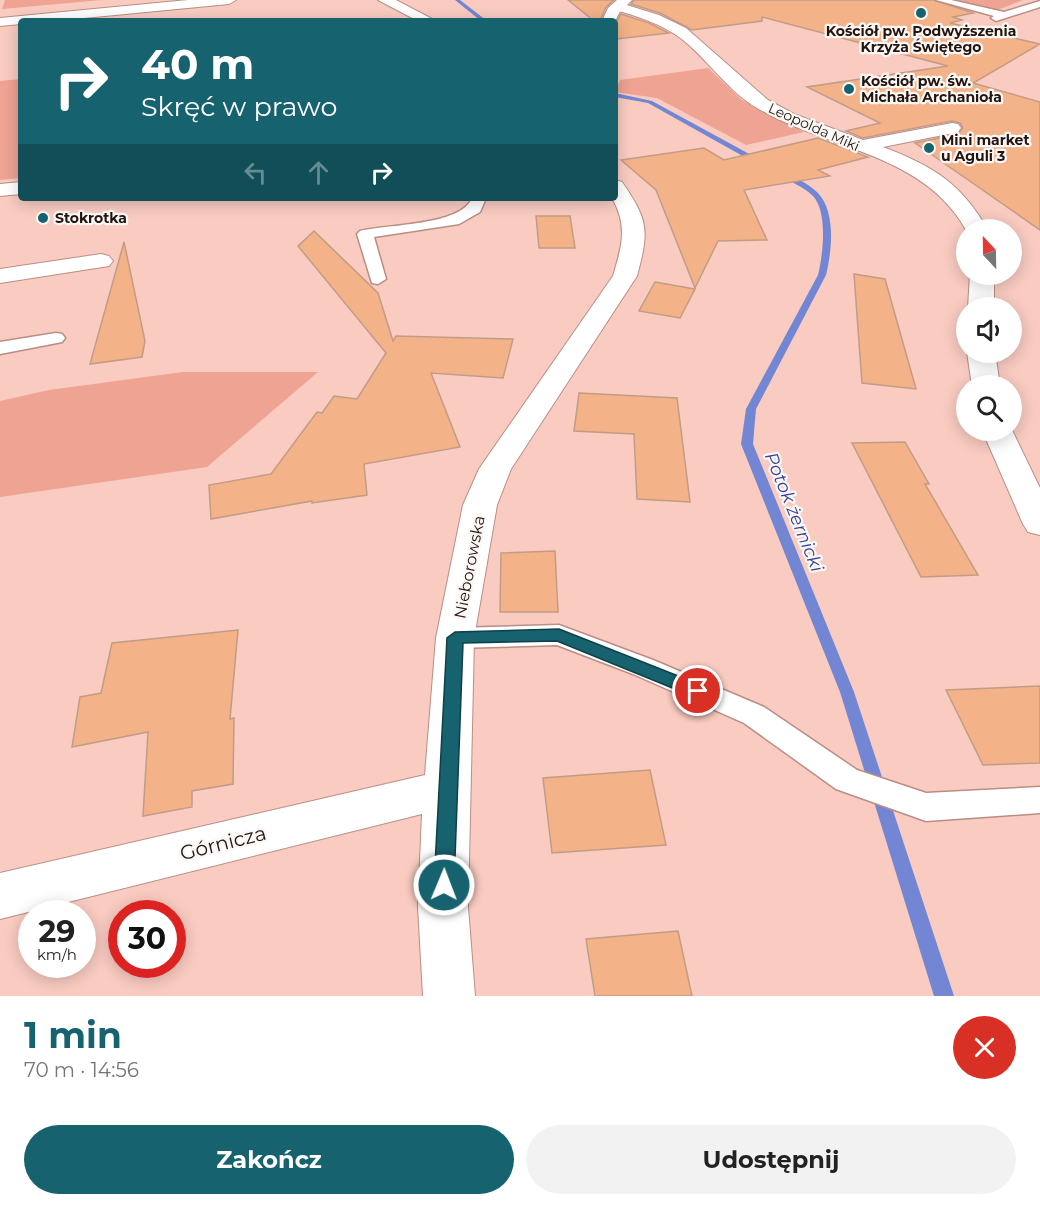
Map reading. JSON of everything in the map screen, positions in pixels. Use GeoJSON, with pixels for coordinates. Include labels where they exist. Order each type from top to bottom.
{"type":"FeatureCollection","features":[{"type":"Feature","properties":{"kind":"street"},"geometry":{"type":"LineString","coordinates":[[42,18],[229,0]]}},
{"type":"Feature","properties":{"kind":"street"},"geometry":{"type":"LineString","coordinates":[[386,0],[423,18]]}},
{"type":"Feature","properties":{"kind":"street"},"geometry":{"type":"LineString","coordinates":[[611,18],[621,3]]}},
{"type":"Feature","properties":{"kind":"street","name":"Leopolda Miki"},"geometry":{"type":"LineString","coordinates":[[621,3],[687,36],[763,104],[803,125],[937,181],[959,201],[970,219]]}},
{"type":"Feature","properties":{"kind":"street"},"geometry":{"type":"LineString","coordinates":[[0,22],[18,20]]}},
{"type":"Feature","properties":{"kind":"street"},"geometry":{"type":"LineString","coordinates":[[857,146],[952,128]]}},
{"type":"Feature","properties":{"kind":"street"},"geometry":{"type":"LineString","coordinates":[[0,190],[18,188]]}},
{"type":"Feature","properties":{"kind":"street","name":"Nieborowska"},"geometry":{"type":"LineString","coordinates":[[449,996],[443,907],[455,638],[480,505],[487,488],[540,399],[607,306],[625,276],[635,241],[634,225],[630,211],[618,191]]}},
{"type":"Feature","properties":{"kind":"street"},"geometry":{"type":"LineString","coordinates":[[0,276],[101,261]]}},
{"type":"Feature","properties":{"kind":"street"},"geometry":{"type":"LineString","coordinates":[[1003,441],[1040,524]]}},
{"type":"Feature","properties":{"kind":"street","name":"Górnicza"},"geometry":{"type":"LineString","coordinates":[[0,896],[447,789]]}},
{"type":"Feature","properties":{"kind":"lane"},"geometry":{"type":"LineString","coordinates":[[940,0],[1000,17],[1040,4]]}},
{"type":"Feature","properties":{"kind":"lane"},"geometry":{"type":"LineString","coordinates":[[378,279],[364,234],[454,221],[475,209],[478,201]]}},
{"type":"Feature","properties":{"kind":"lane"},"geometry":{"type":"LineString","coordinates":[[0,348],[56,338]]}},
{"type":"Feature","properties":{"kind":"lane"},"geometry":{"type":"LineString","coordinates":[[455,638],[559,635],[643,667],[754,716],[847,780],[926,807],[1040,800]]}},
{"type":"Feature","properties":{"kind":"shaded area"},"geometry":{"type":"Polygon","coordinates":[[[5,0],[102,0],[2,9],[5,0]]]}},
{"type":"Feature","properties":{"kind":"shaded area"},"geometry":{"type":"Polygon","coordinates":[[[951,0],[1023,0],[995,11],[951,0]]]}},
{"type":"Feature","properties":{"kind":"shaded area"},"geometry":{"type":"Polygon","coordinates":[[[708,68],[742,100],[804,132],[746,145],[657,98],[618,92],[620,80],[708,68]]]}},
{"type":"Feature","properties":{"kind":"shaded area"},"geometry":{"type":"Polygon","coordinates":[[[18,79],[18,178],[0,180],[0,81],[18,79]]]}},
{"type":"Feature","properties":{"kind":"shaded area"},"geometry":{"type":"Polygon","coordinates":[[[183,372],[318,372],[207,467],[0,497],[0,401],[49,390],[183,372]]]}},
{"type":"Feature","properties":{"kind":"building"},"geometry":{"type":"Polygon","coordinates":[[[568,0],[614,0],[606,7],[601,18],[590,18],[568,0]]]}},
{"type":"Feature","properties":{"kind":"building"},"geometry":{"type":"Polygon","coordinates":[[[634,0],[934,0],[973,13],[953,17],[962,20],[950,23],[1040,44],[973,83],[1040,102],[1040,230],[915,143],[958,134],[963,128],[960,123],[952,121],[863,138],[846,131],[880,123],[807,87],[948,66],[762,17],[762,21],[692,30],[660,13],[631,4],[634,0]]]}},
{"type":"Feature","properties":{"kind":"building"},"geometry":{"type":"Polygon","coordinates":[[[621,14],[649,23],[669,33],[618,39],[618,19],[621,14]]]}},
{"type":"Feature","properties":{"kind":"building"},"geometry":{"type":"Polygon","coordinates":[[[818,138],[868,157],[818,170],[830,176],[744,190],[767,240],[718,241],[695,288],[656,190],[621,160],[704,148],[724,160],[818,138]]]}},
{"type":"Feature","properties":{"kind":"building"},"geometry":{"type":"Polygon","coordinates":[[[536,216],[570,216],[575,248],[539,248],[536,216]]]}},
{"type":"Feature","properties":{"kind":"building"},"geometry":{"type":"Polygon","coordinates":[[[314,231],[378,293],[393,341],[396,336],[513,339],[503,378],[431,373],[460,447],[364,464],[367,495],[312,503],[312,501],[211,519],[209,485],[271,474],[317,412],[322,413],[334,396],[357,399],[386,353],[298,246],[314,231]]]}},
{"type":"Feature","properties":{"kind":"building"},"geometry":{"type":"Polygon","coordinates":[[[124,242],[145,341],[142,357],[90,364],[124,242]]]}},
{"type":"Feature","properties":{"kind":"building"},"geometry":{"type":"Polygon","coordinates":[[[854,274],[885,279],[916,389],[862,383],[854,274]]]}},
{"type":"Feature","properties":{"kind":"building"},"geometry":{"type":"Polygon","coordinates":[[[655,282],[695,289],[680,318],[639,311],[655,282]]]}},
{"type":"Feature","properties":{"kind":"building"},"geometry":{"type":"Polygon","coordinates":[[[579,393],[677,398],[690,502],[637,499],[634,434],[574,431],[579,393]]]}},
{"type":"Feature","properties":{"kind":"building"},"geometry":{"type":"Polygon","coordinates":[[[905,442],[929,484],[925,484],[978,575],[921,577],[852,443],[905,442]]]}},
{"type":"Feature","properties":{"kind":"building"},"geometry":{"type":"Polygon","coordinates":[[[555,551],[558,612],[500,612],[501,553],[555,551]]]}},
{"type":"Feature","properties":{"kind":"building"},"geometry":{"type":"Polygon","coordinates":[[[238,630],[230,719],[234,718],[233,784],[192,791],[192,807],[143,816],[148,732],[72,747],[80,697],[101,693],[112,643],[238,630]]]}},
{"type":"Feature","properties":{"kind":"building"},"geometry":{"type":"Polygon","coordinates":[[[1040,686],[1040,763],[983,765],[946,690],[1040,686]]]}},
{"type":"Feature","properties":{"kind":"building"},"geometry":{"type":"Polygon","coordinates":[[[650,770],[666,845],[552,853],[543,778],[650,770]]]}},
{"type":"Feature","properties":{"kind":"building"},"geometry":{"type":"Polygon","coordinates":[[[678,931],[692,996],[595,996],[586,939],[678,931]]]}},
{"type":"Feature","properties":{"kind":"waterway","name":"Potok żernicki"},"geometry":{"type":"LineString","coordinates":[[457,0],[480,18]]}},
{"type":"Feature","properties":{"kind":"waterway","name":"Potok żernicki"},"geometry":{"type":"LineString","coordinates":[[618,96],[650,102],[760,162]]}},
{"type":"Feature","properties":{"kind":"waterway","name":"Potok żernicki"},"geometry":{"type":"LineString","coordinates":[[783,174],[811,190],[821,202],[825,220],[825,259],[822,275],[751,409],[747,444],[847,692],[944,996]]}},
{"type":"Feature","properties":{"kind":"place","name":"Kościół pw. Podwyższenia Krzyża Świętego"},"geometry":{"type":"Point","coordinates":[921,13]}},
{"type":"Feature","properties":{"kind":"place","name":"Kościół pw. św. Michała Archanioła"},"geometry":{"type":"Point","coordinates":[849,89]}},
{"type":"Feature","properties":{"kind":"place","name":"Mini market u Aguli 3"},"geometry":{"type":"Point","coordinates":[929,148]}},
{"type":"Feature","properties":{"kind":"place","name":"Stokrotka"},"geometry":{"type":"Point","coordinates":[43,218]}},
{"type":"Feature","properties":{"kind":"route"},"geometry":{"type":"LineString","coordinates":[[444,885],[445,819],[455,638],[559,635],[698,691]]}}]}
